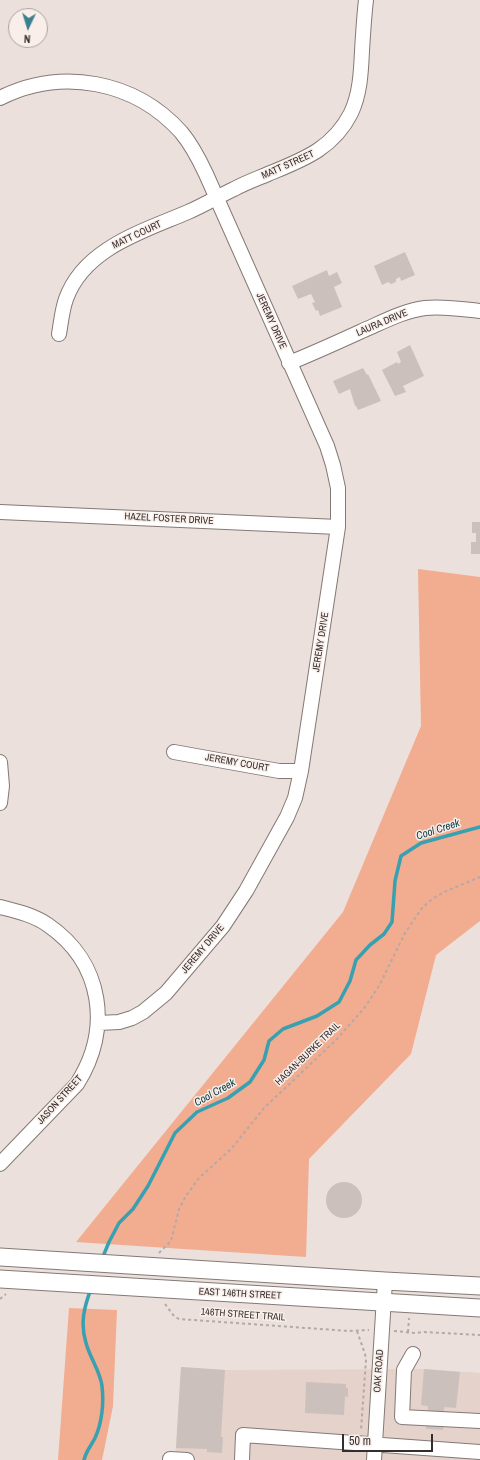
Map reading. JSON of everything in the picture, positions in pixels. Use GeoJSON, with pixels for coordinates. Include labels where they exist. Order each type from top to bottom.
{"type":"FeatureCollection","features":[{"type":"Feature","properties":{"kind":"main road"},"geometry":{"type":"LineString","coordinates":[[0,1257],[480,1286]]}},
{"type":"Feature","properties":{"kind":"main road","name":"EAST 146TH STREET"},"geometry":{"type":"LineString","coordinates":[[0,1279],[480,1308]]}},
{"type":"Feature","properties":{"kind":"street","name":"MATT STREET"},"geometry":{"type":"LineString","coordinates":[[216,198],[315,153],[331,141],[342,128],[356,100],[360,85],[366,0]]}},
{"type":"Feature","properties":{"kind":"street","name":"JEREMY DRIVE"},"geometry":{"type":"LineString","coordinates":[[0,98],[32,86],[56,82],[105,85],[128,93],[149,104],[167,118],[182,133],[194,150],[327,446],[338,488],[338,527],[301,771],[295,798],[287,818],[246,891],[223,926],[166,993],[154,1004],[132,1018],[119,1022],[99,1023]]}},
{"type":"Feature","properties":{"kind":"street","name":"MATT COURT"},"geometry":{"type":"LineString","coordinates":[[59,334],[66,298],[82,271],[94,259],[107,249],[126,239],[216,198]]}},
{"type":"Feature","properties":{"kind":"street","name":"LAURA DRIVE"},"geometry":{"type":"LineString","coordinates":[[289,363],[396,316],[412,311],[427,308],[480,311]]}},
{"type":"Feature","properties":{"kind":"street","name":"HAZEL FOSTER DRIVE"},"geometry":{"type":"LineString","coordinates":[[0,512],[338,527]]}},
{"type":"Feature","properties":{"kind":"street","name":"JEREMY COURT"},"geometry":{"type":"LineString","coordinates":[[174,752],[279,771],[301,771]]}},
{"type":"Feature","properties":{"kind":"street"},"geometry":{"type":"LineString","coordinates":[[0,762],[2,786],[0,803]]}},
{"type":"Feature","properties":{"kind":"street","name":"JASON STREET"},"geometry":{"type":"LineString","coordinates":[[0,907],[28,914],[48,925],[77,952],[87,967],[94,985],[98,1006],[99,1023],[92,1057],[77,1084],[0,1164]]}},
{"type":"Feature","properties":{"kind":"street","name":"OAK ROAD"},"geometry":{"type":"LineString","coordinates":[[374,1460],[368,1444],[385,1281]]}},
{"type":"Feature","properties":{"kind":"street"},"geometry":{"type":"LineString","coordinates":[[413,1354],[404,1370],[402,1417],[480,1422]]}},
{"type":"Feature","properties":{"kind":"street"},"geometry":{"type":"LineString","coordinates":[[242,1460],[243,1435],[480,1452]]}},
{"type":"Feature","properties":{"kind":"street"},"geometry":{"type":"LineString","coordinates":[[170,1460],[188,1460]]}},
{"type":"Feature","properties":{"kind":"path","name":"HAGAN-BURKE TRAIL"},"geometry":{"type":"LineString","coordinates":[[157,1255],[171,1241],[179,1209],[198,1179],[232,1148],[264,1108],[337,1039],[365,1007],[379,986],[414,918],[422,908],[432,899],[444,892],[480,877]]}},
{"type":"Feature","properties":{"kind":"path","name":"146TH STREET TRAIL"},"geometry":{"type":"LineString","coordinates":[[162,1300],[174,1316],[179,1319],[357,1331],[366,1330]]}},
{"type":"Feature","properties":{"kind":"path"},"geometry":{"type":"LineString","coordinates":[[357,1331],[366,1360],[368,1444]]}},
{"type":"Feature","properties":{"kind":"path"},"geometry":{"type":"LineString","coordinates":[[398,1332],[415,1334],[424,1332],[480,1335]]}},
{"type":"Feature","properties":{"kind":"shaded area"},"geometry":{"type":"Polygon","coordinates":[[[418,569],[480,577],[480,921],[436,955],[411,1054],[309,1159],[306,1257],[76,1242],[343,912],[421,726],[418,569]]]}},
{"type":"Feature","properties":{"kind":"shaded area"},"geometry":{"type":"Polygon","coordinates":[[[69,1308],[117,1310],[113,1406],[102,1460],[58,1460],[69,1308]]]}},
{"type":"Feature","properties":{"kind":"shaded area"},"geometry":{"type":"Polygon","coordinates":[[[181,1367],[225,1370],[424,1369],[480,1373],[480,1460],[175,1460],[181,1367]]]}},
{"type":"Feature","properties":{"kind":"building"},"geometry":{"type":"Polygon","coordinates":[[[405,252],[415,275],[401,281],[400,277],[396,279],[396,282],[391,284],[388,282],[382,285],[374,266],[405,252]]]}},
{"type":"Feature","properties":{"kind":"building"},"geometry":{"type":"Polygon","coordinates":[[[327,270],[329,276],[337,272],[342,283],[334,287],[342,307],[320,316],[318,310],[316,311],[312,303],[315,302],[311,294],[298,299],[292,286],[327,270]]]}},
{"type":"Feature","properties":{"kind":"building"},"geometry":{"type":"Polygon","coordinates":[[[410,345],[424,376],[403,386],[406,392],[395,396],[382,370],[397,362],[398,364],[401,362],[397,352],[410,345]]]}},
{"type":"Feature","properties":{"kind":"building"},"geometry":{"type":"Polygon","coordinates":[[[363,368],[367,375],[368,374],[381,401],[358,410],[355,406],[350,389],[339,394],[333,381],[363,368]]]}},
{"type":"Feature","properties":{"kind":"building"},"geometry":{"type":"Polygon","coordinates":[[[472,522],[480,522],[480,554],[471,554],[471,542],[476,542],[476,533],[472,533],[472,522]]]}},
{"type":"Feature","properties":{"kind":"building"},"geometry":{"type":"Polygon","coordinates":[[[348,1182],[357,1187],[361,1193],[361,1207],[357,1213],[348,1218],[340,1218],[331,1213],[327,1207],[326,1196],[331,1187],[337,1183],[348,1182]]]}},
{"type":"Feature","properties":{"kind":"building"},"geometry":{"type":"Polygon","coordinates":[[[181,1367],[225,1370],[221,1437],[223,1437],[222,1453],[207,1452],[207,1449],[176,1448],[181,1367]]]}},
{"type":"Feature","properties":{"kind":"building"},"geometry":{"type":"Polygon","coordinates":[[[424,1369],[460,1372],[456,1408],[444,1407],[443,1430],[426,1429],[428,1406],[421,1405],[424,1369]]]}},
{"type":"Feature","properties":{"kind":"building"},"geometry":{"type":"Polygon","coordinates":[[[306,1382],[346,1384],[346,1388],[348,1388],[348,1397],[345,1396],[344,1415],[305,1413],[306,1382]]]}},
{"type":"Feature","properties":{"kind":"waterway","name":"Cool Creek"},"geometry":{"type":"LineString","coordinates":[[102,1259],[119,1223],[133,1209],[148,1186],[175,1133],[197,1112],[228,1098],[250,1082],[264,1060],[269,1041],[283,1029],[317,1016],[339,1002],[350,981],[356,960],[370,945],[384,934],[392,922],[395,881],[401,856],[421,843],[480,827]]}},
{"type":"Feature","properties":{"kind":"waterway","name":"Cool Creek"},"geometry":{"type":"LineString","coordinates":[[84,1460],[95,1438],[101,1419],[103,1406],[101,1380],[88,1349],[83,1329],[86,1302],[91,1289]]}}]}
